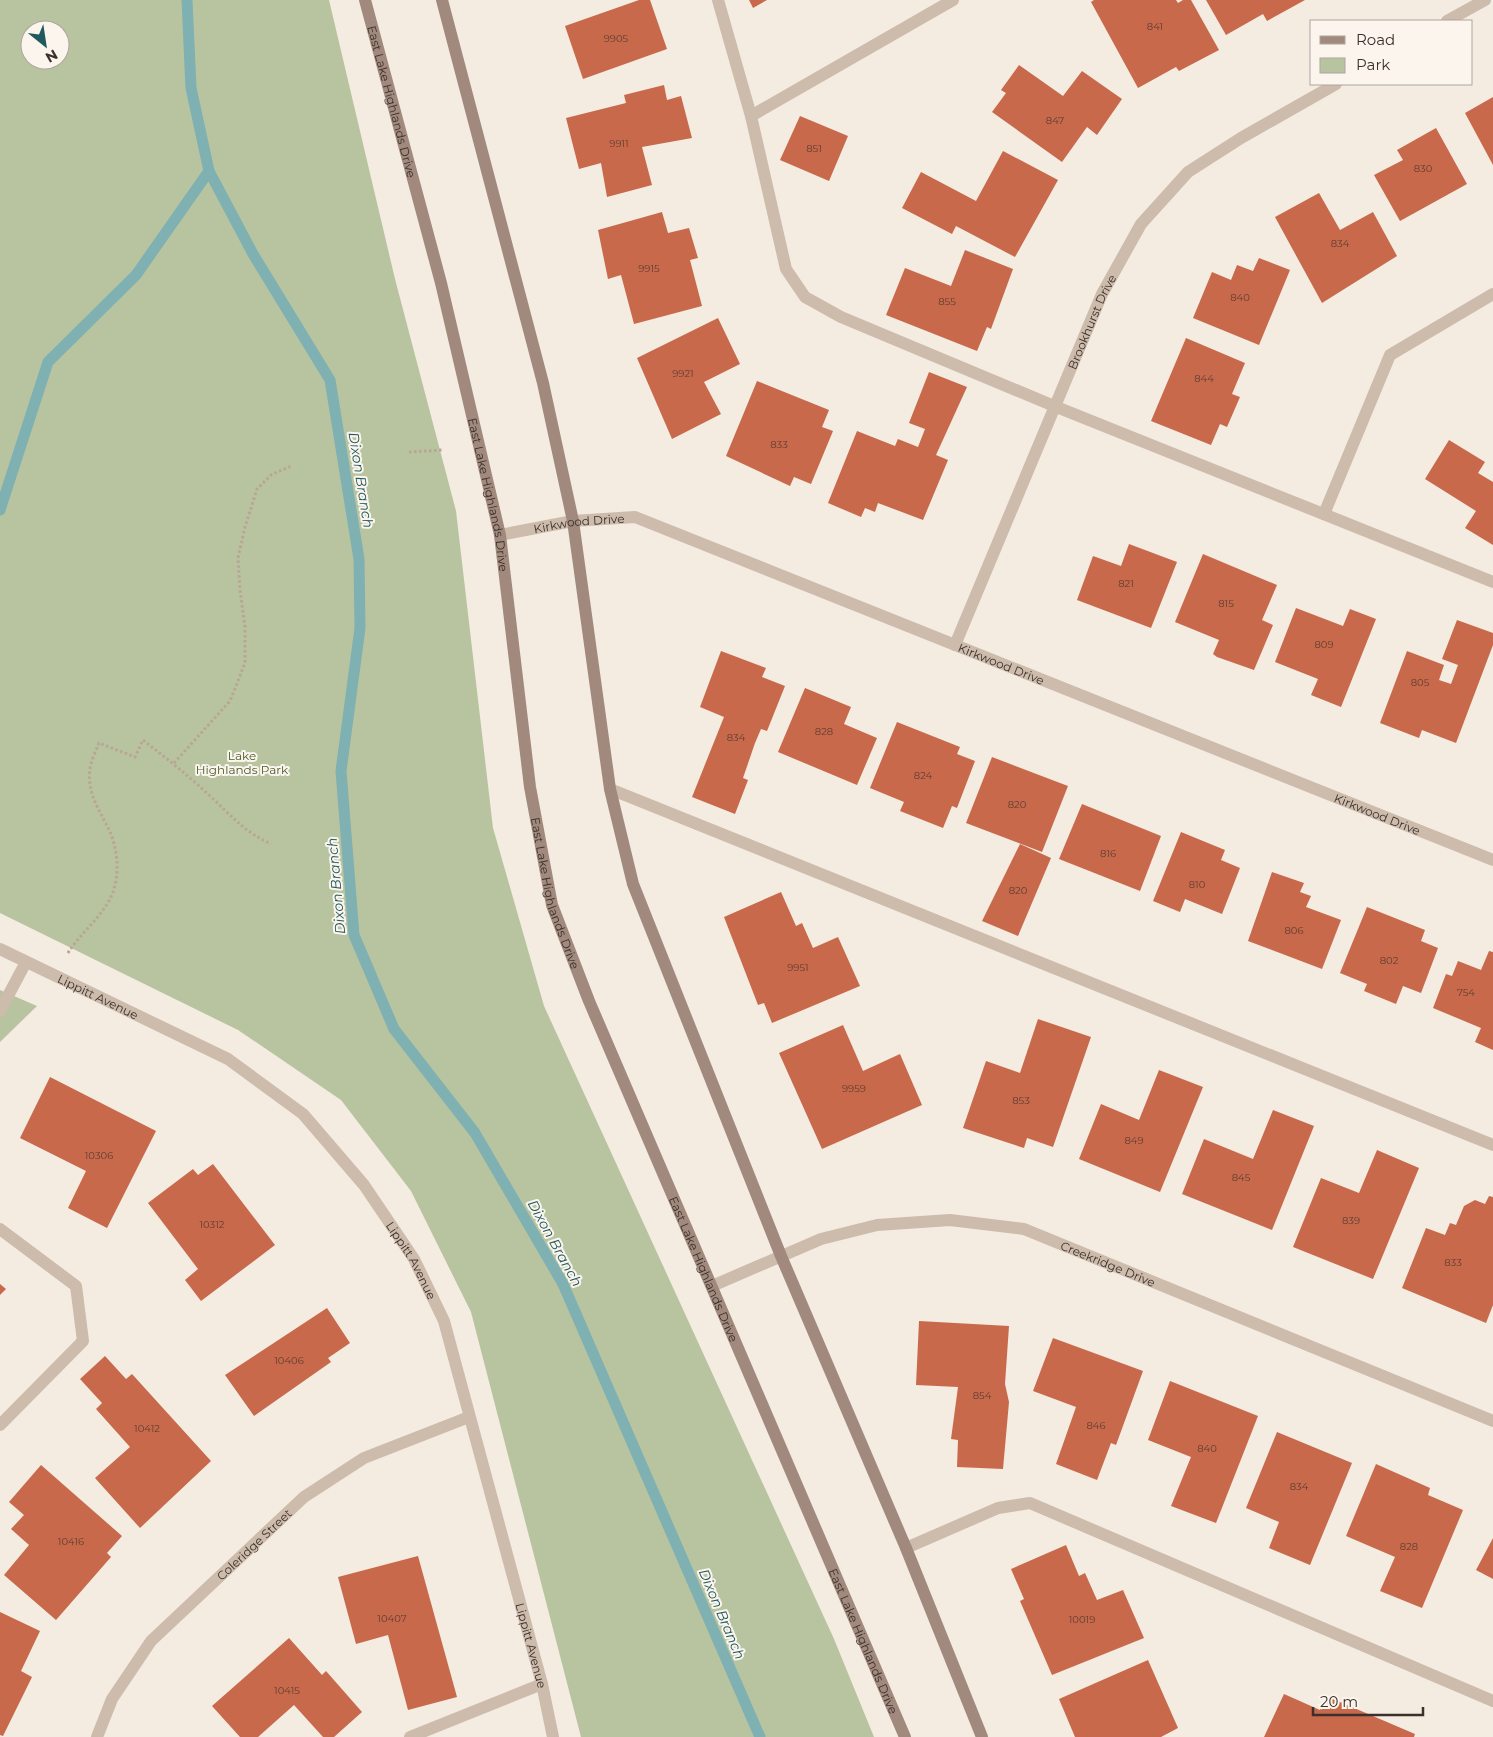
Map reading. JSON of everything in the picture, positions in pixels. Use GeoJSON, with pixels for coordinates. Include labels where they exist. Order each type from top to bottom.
{"type":"FeatureCollection","features":[{"type":"Feature","properties":{"kind":"main road","name":"East Lake Highlands Drive"},"geometry":{"type":"LineString","coordinates":[[365,0],[441,283],[500,535],[530,788],[552,905],[590,1001],[905,1737]]}},
{"type":"Feature","properties":{"kind":"main road"},"geometry":{"type":"LineString","coordinates":[[442,0],[543,383],[573,521],[610,789],[633,884],[781,1256],[906,1548],[982,1737]]}},
{"type":"Feature","properties":{"kind":"street"},"geometry":{"type":"LineString","coordinates":[[718,0],[751,116],[786,268],[805,297],[841,317],[1054,406],[1493,582]]}},
{"type":"Feature","properties":{"kind":"street"},"geometry":{"type":"LineString","coordinates":[[751,116],[953,0]]}},
{"type":"Feature","properties":{"kind":"street"},"geometry":{"type":"LineString","coordinates":[[1449,20],[1485,0]]}},
{"type":"Feature","properties":{"kind":"street","name":"Brookhurst Drive"},"geometry":{"type":"LineString","coordinates":[[954,645],[1102,294],[1141,224],[1188,172],[1240,138],[1334,85]]}},
{"type":"Feature","properties":{"kind":"street"},"geometry":{"type":"LineString","coordinates":[[1324,514],[1390,355],[1493,294]]}},
{"type":"Feature","properties":{"kind":"street","name":"Kirkwood Drive"},"geometry":{"type":"LineString","coordinates":[[500,535],[573,521],[635,517],[1493,860]]}},
{"type":"Feature","properties":{"kind":"street"},"geometry":{"type":"LineString","coordinates":[[610,789],[1493,1145]]}},
{"type":"Feature","properties":{"kind":"street","name":"Lippitt Avenue"},"geometry":{"type":"LineString","coordinates":[[0,949],[228,1059],[302,1114],[364,1185],[414,1259],[444,1321],[542,1684],[553,1737]]}},
{"type":"Feature","properties":{"kind":"street"},"geometry":{"type":"LineString","coordinates":[[0,1011],[26,962]]}},
{"type":"Feature","properties":{"kind":"street","name":"Creekridge Drive"},"geometry":{"type":"LineString","coordinates":[[712,1286],[821,1240],[877,1225],[950,1220],[1024,1230],[1493,1420]]}},
{"type":"Feature","properties":{"kind":"street"},"geometry":{"type":"LineString","coordinates":[[0,1229],[76,1286],[83,1341],[0,1425]]}},
{"type":"Feature","properties":{"kind":"street","name":"Coleridge Street"},"geometry":{"type":"LineString","coordinates":[[97,1737],[112,1699],[151,1641],[304,1497],[364,1458],[469,1417]]}},
{"type":"Feature","properties":{"kind":"street"},"geometry":{"type":"LineString","coordinates":[[906,1548],[998,1508],[1030,1503],[1493,1701]]}},
{"type":"Feature","properties":{"kind":"street"},"geometry":{"type":"LineString","coordinates":[[410,1737],[542,1684]]}},
{"type":"Feature","properties":{"kind":"path"},"geometry":{"type":"LineString","coordinates":[[409,452],[443,450]]}},
{"type":"Feature","properties":{"kind":"path"},"geometry":{"type":"LineString","coordinates":[[174,763],[230,701],[245,663],[245,627],[238,558],[257,489],[271,475],[291,466]]}},
{"type":"Feature","properties":{"kind":"path"},"geometry":{"type":"LineString","coordinates":[[55,975],[71,949],[104,910],[113,892],[118,864],[113,838],[98,811],[90,790],[90,768],[99,743],[134,757],[143,740],[174,763],[212,797],[237,823],[256,837],[271,844]]}},
{"type":"Feature","properties":{"kind":"green space","name":"Lake Highlands Park"},"geometry":{"type":"Polygon","coordinates":[[[0,0],[329,0],[395,279],[456,511],[493,828],[544,1006],[834,1639],[874,1737],[581,1737],[471,1312],[411,1191],[341,1100],[238,1030],[0,913],[0,0]]]}},
{"type":"Feature","properties":{"kind":"green space"},"geometry":{"type":"Polygon","coordinates":[[[0,990],[37,1006],[0,1042],[0,990]]]}},
{"type":"Feature","properties":{"kind":"building"},"geometry":{"type":"Polygon","coordinates":[[[639,0],[650,0],[667,49],[583,79],[565,26],[639,0]]]}},
{"type":"Feature","properties":{"kind":"building"},"geometry":{"type":"Polygon","coordinates":[[[749,0],[767,0],[753,8],[749,0]]]}},
{"type":"Feature","properties":{"kind":"building"},"geometry":{"type":"Polygon","coordinates":[[[1094,0],[1176,0],[1178,3],[1183,0],[1191,0],[1219,50],[1179,71],[1176,67],[1138,88],[1091,2],[1094,0]]]}},
{"type":"Feature","properties":{"kind":"building"},"geometry":{"type":"Polygon","coordinates":[[[1206,0],[1305,0],[1267,21],[1263,14],[1226,35],[1206,0]]]}},
{"type":"Feature","properties":{"kind":"building"},"geometry":{"type":"Polygon","coordinates":[[[1019,65],[1063,96],[1082,71],[1122,99],[1097,135],[1087,127],[1062,162],[992,112],[1006,93],[1001,90],[1019,65]]]}},
{"type":"Feature","properties":{"kind":"building"},"geometry":{"type":"Polygon","coordinates":[[[664,85],[667,100],[681,96],[692,138],[642,147],[652,185],[607,197],[601,163],[579,169],[566,118],[626,103],[624,95],[664,85]]]}},
{"type":"Feature","properties":{"kind":"building"},"geometry":{"type":"Polygon","coordinates":[[[1493,97],[1493,165],[1465,113],[1493,97]]]}},
{"type":"Feature","properties":{"kind":"building"},"geometry":{"type":"Polygon","coordinates":[[[800,116],[848,136],[829,181],[780,160],[800,116]]]}},
{"type":"Feature","properties":{"kind":"building"},"geometry":{"type":"Polygon","coordinates":[[[1436,128],[1467,184],[1400,221],[1374,175],[1403,160],[1397,150],[1436,128]]]}},
{"type":"Feature","properties":{"kind":"building"},"geometry":{"type":"Polygon","coordinates":[[[1003,151],[1058,180],[1015,257],[956,226],[952,234],[902,208],[921,172],[976,201],[1003,151]]]}},
{"type":"Feature","properties":{"kind":"building"},"geometry":{"type":"Polygon","coordinates":[[[1319,193],[1340,230],[1373,212],[1397,256],[1322,303],[1275,217],[1319,193]]]}},
{"type":"Feature","properties":{"kind":"building"},"geometry":{"type":"Polygon","coordinates":[[[662,212],[668,233],[689,228],[698,258],[690,260],[702,306],[634,324],[621,275],[608,279],[598,230],[662,212]]]}},
{"type":"Feature","properties":{"kind":"building"},"geometry":{"type":"Polygon","coordinates":[[[965,250],[1013,269],[991,329],[987,327],[977,351],[886,315],[905,268],[951,286],[965,250]]]}},
{"type":"Feature","properties":{"kind":"building"},"geometry":{"type":"Polygon","coordinates":[[[1259,258],[1290,270],[1259,345],[1193,318],[1212,272],[1231,280],[1237,265],[1253,271],[1259,258]]]}},
{"type":"Feature","properties":{"kind":"building"},"geometry":{"type":"Polygon","coordinates":[[[718,318],[740,364],[704,382],[721,414],[672,439],[637,358],[718,318]]]}},
{"type":"Feature","properties":{"kind":"building"},"geometry":{"type":"Polygon","coordinates":[[[1186,338],[1245,363],[1232,394],[1240,397],[1227,427],[1220,424],[1211,445],[1151,421],[1186,338]]]}},
{"type":"Feature","properties":{"kind":"building"},"geometry":{"type":"Polygon","coordinates":[[[929,372],[967,387],[936,455],[948,460],[923,520],[878,503],[875,512],[865,508],[861,517],[828,503],[857,431],[895,446],[898,439],[918,447],[925,429],[909,423],[929,372]]]}},
{"type":"Feature","properties":{"kind":"building"},"geometry":{"type":"Polygon","coordinates":[[[757,381],[829,410],[822,427],[833,431],[811,484],[794,477],[790,486],[726,456],[757,381]]]}},
{"type":"Feature","properties":{"kind":"building"},"geometry":{"type":"Polygon","coordinates":[[[1449,440],[1485,462],[1478,473],[1493,482],[1493,545],[1465,528],[1476,511],[1425,479],[1449,440]]]}},
{"type":"Feature","properties":{"kind":"building"},"geometry":{"type":"Polygon","coordinates":[[[1129,544],[1177,562],[1151,628],[1077,600],[1093,556],[1121,566],[1129,544]]]}},
{"type":"Feature","properties":{"kind":"building"},"geometry":{"type":"Polygon","coordinates":[[[1203,554],[1277,585],[1262,620],[1273,625],[1254,670],[1217,657],[1213,654],[1219,640],[1175,622],[1203,554]]]}},
{"type":"Feature","properties":{"kind":"building"},"geometry":{"type":"Polygon","coordinates":[[[1296,608],[1343,626],[1350,609],[1376,619],[1341,707],[1311,695],[1318,679],[1275,662],[1296,608]]]}},
{"type":"Feature","properties":{"kind":"building"},"geometry":{"type":"Polygon","coordinates":[[[1457,620],[1493,633],[1493,645],[1456,743],[1422,730],[1419,738],[1380,723],[1407,651],[1444,665],[1439,680],[1451,684],[1458,665],[1442,659],[1457,620]]]}},
{"type":"Feature","properties":{"kind":"building"},"geometry":{"type":"Polygon","coordinates":[[[721,651],[766,668],[762,677],[785,686],[767,731],[761,729],[755,743],[743,778],[748,780],[735,814],[692,797],[724,717],[700,707],[721,651]]]}},
{"type":"Feature","properties":{"kind":"building"},"geometry":{"type":"Polygon","coordinates":[[[805,688],[851,707],[844,724],[877,738],[857,785],[778,752],[805,688]]]}},
{"type":"Feature","properties":{"kind":"building"},"geometry":{"type":"Polygon","coordinates":[[[897,722],[960,747],[957,754],[975,761],[957,808],[952,806],[943,828],[900,811],[904,802],[870,788],[897,722]]]}},
{"type":"Feature","properties":{"kind":"building"},"geometry":{"type":"Polygon","coordinates":[[[992,757],[1068,786],[1042,852],[966,823],[992,757]]]}},
{"type":"Feature","properties":{"kind":"building"},"geometry":{"type":"Polygon","coordinates":[[[1082,804],[1161,836],[1140,891],[1059,859],[1082,804]]]}},
{"type":"Feature","properties":{"kind":"building"},"geometry":{"type":"Polygon","coordinates":[[[1181,832],[1225,850],[1221,860],[1240,868],[1222,914],[1185,899],[1180,912],[1153,901],[1181,832]]]}},
{"type":"Feature","properties":{"kind":"building"},"geometry":{"type":"Polygon","coordinates":[[[1020,844],[1051,858],[1018,936],[982,921],[1020,844]]]}},
{"type":"Feature","properties":{"kind":"building"},"geometry":{"type":"Polygon","coordinates":[[[1272,872],[1304,883],[1300,892],[1311,896],[1306,907],[1341,920],[1322,969],[1248,941],[1272,872]]]}},
{"type":"Feature","properties":{"kind":"building"},"geometry":{"type":"Polygon","coordinates":[[[781,892],[796,926],[802,923],[813,948],[838,937],[860,986],[772,1023],[764,1003],[758,1005],[724,917],[781,892]]]}},
{"type":"Feature","properties":{"kind":"building"},"geometry":{"type":"Polygon","coordinates":[[[1367,907],[1425,930],[1421,941],[1438,948],[1421,993],[1403,986],[1396,1004],[1364,991],[1367,984],[1340,973],[1367,907]]]}},
{"type":"Feature","properties":{"kind":"building"},"geometry":{"type":"Polygon","coordinates":[[[1489,951],[1493,952],[1493,1050],[1475,1042],[1481,1028],[1433,1008],[1446,974],[1452,976],[1458,961],[1481,970],[1489,951]]]}},
{"type":"Feature","properties":{"kind":"building"},"geometry":{"type":"Polygon","coordinates":[[[1038,1019],[1091,1037],[1053,1147],[1027,1138],[1024,1148],[963,1128],[986,1061],[1020,1073],[1038,1019]]]}},
{"type":"Feature","properties":{"kind":"building"},"geometry":{"type":"Polygon","coordinates":[[[843,1025],[863,1071],[900,1054],[922,1105],[822,1149],[779,1053],[843,1025]]]}},
{"type":"Feature","properties":{"kind":"building"},"geometry":{"type":"Polygon","coordinates":[[[1159,1070],[1203,1087],[1160,1192],[1079,1159],[1101,1104],[1139,1120],[1159,1070]]]}},
{"type":"Feature","properties":{"kind":"building"},"geometry":{"type":"Polygon","coordinates":[[[50,1077],[156,1131],[107,1228],[68,1208],[86,1171],[20,1138],[50,1077]]]}},
{"type":"Feature","properties":{"kind":"building"},"geometry":{"type":"Polygon","coordinates":[[[1273,1110],[1314,1126],[1272,1230],[1182,1194],[1204,1139],[1253,1159],[1273,1110]]]}},
{"type":"Feature","properties":{"kind":"building"},"geometry":{"type":"Polygon","coordinates":[[[1377,1150],[1419,1168],[1373,1279],[1293,1247],[1321,1178],[1359,1193],[1377,1150]]]}},
{"type":"Feature","properties":{"kind":"building"},"geometry":{"type":"Polygon","coordinates":[[[213,1164],[275,1245],[201,1301],[185,1280],[198,1269],[148,1203],[193,1169],[198,1175],[213,1164]]]}},
{"type":"Feature","properties":{"kind":"building"},"geometry":{"type":"Polygon","coordinates":[[[1489,1196],[1493,1197],[1493,1305],[1486,1323],[1402,1288],[1426,1228],[1445,1235],[1450,1223],[1456,1225],[1464,1206],[1475,1200],[1485,1204],[1489,1196]]]}},
{"type":"Feature","properties":{"kind":"building"},"geometry":{"type":"Polygon","coordinates":[[[0,1284],[6,1289],[0,1295],[0,1284]]]}},
{"type":"Feature","properties":{"kind":"building"},"geometry":{"type":"Polygon","coordinates":[[[327,1308],[350,1343],[328,1358],[331,1362],[254,1416],[225,1375],[327,1308]]]}},
{"type":"Feature","properties":{"kind":"building"},"geometry":{"type":"Polygon","coordinates":[[[919,1321],[1009,1326],[1005,1384],[1009,1402],[1003,1469],[957,1467],[958,1440],[951,1439],[958,1387],[916,1385],[919,1321]]]}},
{"type":"Feature","properties":{"kind":"building"},"geometry":{"type":"Polygon","coordinates":[[[1053,1338],[1143,1371],[1116,1445],[1111,1443],[1097,1480],[1056,1464],[1076,1407],[1033,1391],[1053,1338]]]}},
{"type":"Feature","properties":{"kind":"building"},"geometry":{"type":"Polygon","coordinates":[[[105,1356],[126,1379],[132,1374],[211,1461],[140,1528],[95,1478],[130,1447],[96,1409],[102,1403],[80,1379],[105,1356]]]}},
{"type":"Feature","properties":{"kind":"building"},"geometry":{"type":"Polygon","coordinates":[[[1170,1381],[1258,1416],[1216,1523],[1171,1506],[1191,1457],[1148,1440],[1170,1381]]]}},
{"type":"Feature","properties":{"kind":"building"},"geometry":{"type":"Polygon","coordinates":[[[1277,1432],[1352,1463],[1310,1565],[1269,1548],[1279,1522],[1246,1508],[1277,1432]]]}},
{"type":"Feature","properties":{"kind":"building"},"geometry":{"type":"Polygon","coordinates":[[[1376,1464],[1430,1488],[1428,1495],[1463,1510],[1422,1608],[1380,1591],[1395,1557],[1346,1536],[1376,1464]]]}},
{"type":"Feature","properties":{"kind":"building"},"geometry":{"type":"Polygon","coordinates":[[[41,1465],[122,1536],[107,1553],[111,1557],[56,1620],[4,1575],[29,1545],[11,1529],[24,1515],[9,1502],[41,1465]]]}},
{"type":"Feature","properties":{"kind":"building"},"geometry":{"type":"Polygon","coordinates":[[[1493,1538],[1493,1579],[1476,1570],[1493,1538]]]}},
{"type":"Feature","properties":{"kind":"building"},"geometry":{"type":"Polygon","coordinates":[[[1066,1545],[1079,1576],[1085,1573],[1097,1600],[1123,1590],[1144,1638],[1052,1675],[1020,1601],[1024,1599],[1011,1569],[1066,1545]]]}},
{"type":"Feature","properties":{"kind":"building"},"geometry":{"type":"Polygon","coordinates":[[[418,1556],[457,1697],[408,1710],[388,1635],[356,1644],[338,1577],[418,1556]]]}},
{"type":"Feature","properties":{"kind":"building"},"geometry":{"type":"Polygon","coordinates":[[[0,1612],[40,1631],[21,1671],[32,1677],[3,1736],[0,1735],[0,1612]]]}},
{"type":"Feature","properties":{"kind":"building"},"geometry":{"type":"Polygon","coordinates":[[[289,1638],[322,1675],[326,1671],[362,1712],[334,1737],[323,1737],[294,1705],[258,1737],[240,1737],[212,1706],[289,1638]]]}},
{"type":"Feature","properties":{"kind":"building"},"geometry":{"type":"Polygon","coordinates":[[[1148,1660],[1178,1728],[1161,1737],[1075,1737],[1059,1699],[1148,1660]]]}},
{"type":"Feature","properties":{"kind":"building"},"geometry":{"type":"Polygon","coordinates":[[[1284,1694],[1320,1710],[1326,1696],[1415,1734],[1414,1737],[1264,1737],[1284,1694]]]}},
{"type":"Feature","properties":{"kind":"waterway","name":"Dixon Branch"},"geometry":{"type":"LineString","coordinates":[[187,0],[191,88],[209,171],[253,254],[330,380],[359,559],[360,628],[341,771],[354,935],[394,1029],[475,1133],[563,1284],[760,1737]]}},
{"type":"Feature","properties":{"kind":"waterway"},"geometry":{"type":"LineString","coordinates":[[0,510],[48,362],[136,275],[209,171]]}}]}
